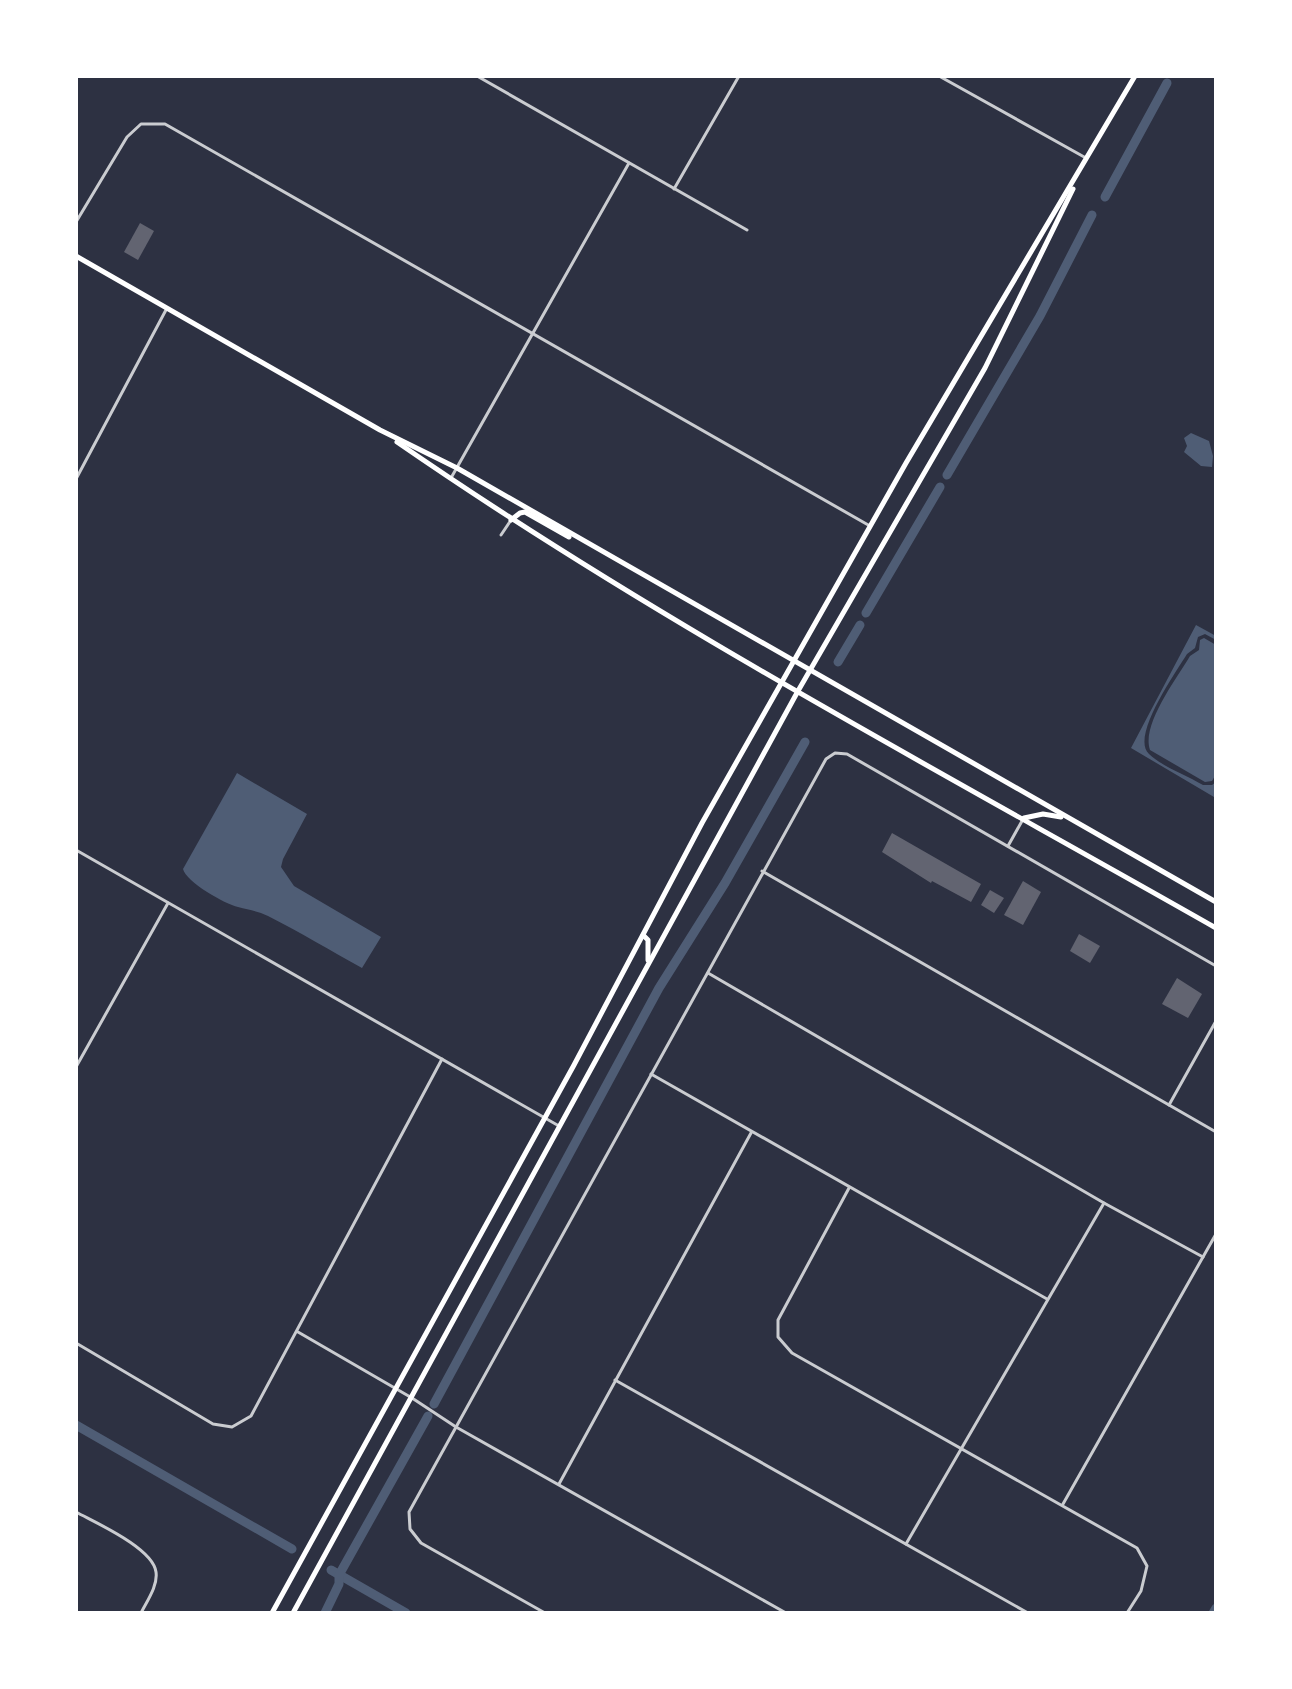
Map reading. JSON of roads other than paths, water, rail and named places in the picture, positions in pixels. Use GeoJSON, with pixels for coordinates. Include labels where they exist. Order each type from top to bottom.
{"type":"FeatureCollection","features":[{"type":"Feature","properties":{"kind":"main road"},"geometry":{"type":"LineString","coordinates":[[272,1613],[545,1118],[702,823],[870,526],[1135,76]]}},
{"type":"Feature","properties":{"kind":"main road"},"geometry":{"type":"LineString","coordinates":[[293,1613],[798,691],[985,368],[1087,159]]}},
{"type":"Feature","properties":{"kind":"main road"},"geometry":{"type":"LineString","coordinates":[[76,256],[380,430],[457,468],[1216,902]]}},
{"type":"Feature","properties":{"kind":"main road"},"geometry":{"type":"LineString","coordinates":[[380,430],[511,520],[782,682],[1216,928]]}},
{"type":"Feature","properties":{"kind":"main road"},"geometry":{"type":"LineString","coordinates":[[511,520],[525,512],[568,537],[580,539]]}},
{"type":"Feature","properties":{"kind":"main road"},"geometry":{"type":"LineString","coordinates":[[1024,818],[1043,814],[1066,817]]}},
{"type":"Feature","properties":{"kind":"main road"},"geometry":{"type":"LineString","coordinates":[[643,935],[648,940],[647,965]]}},
{"type":"Feature","properties":{"kind":"street"},"geometry":{"type":"LineString","coordinates":[[477,76],[747,230]]}},
{"type":"Feature","properties":{"kind":"street"},"geometry":{"type":"LineString","coordinates":[[674,189],[739,76]]}},
{"type":"Feature","properties":{"kind":"street"},"geometry":{"type":"LineString","coordinates":[[939,76],[1087,159]]}},
{"type":"Feature","properties":{"kind":"street"},"geometry":{"type":"LineString","coordinates":[[76,222],[127,137],[141,124],[165,124],[870,526]]}},
{"type":"Feature","properties":{"kind":"street"},"geometry":{"type":"LineString","coordinates":[[451,478],[629,163]]}},
{"type":"Feature","properties":{"kind":"street"},"geometry":{"type":"LineString","coordinates":[[76,479],[167,308]]}},
{"type":"Feature","properties":{"kind":"street"},"geometry":{"type":"LineString","coordinates":[[501,535],[511,520]]}},
{"type":"Feature","properties":{"kind":"street"},"geometry":{"type":"LineString","coordinates":[[545,1613],[421,1543],[410,1529],[409,1512],[826,759],[835,753],[847,754],[1216,966]]}},
{"type":"Feature","properties":{"kind":"street"},"geometry":{"type":"LineString","coordinates":[[1008,846],[1024,818]]}},
{"type":"Feature","properties":{"kind":"street"},"geometry":{"type":"LineString","coordinates":[[76,850],[561,1127]]}},
{"type":"Feature","properties":{"kind":"street"},"geometry":{"type":"LineString","coordinates":[[762,871],[1216,1132]]}},
{"type":"Feature","properties":{"kind":"street"},"geometry":{"type":"LineString","coordinates":[[76,1067],[168,902]]}},
{"type":"Feature","properties":{"kind":"street"},"geometry":{"type":"LineString","coordinates":[[708,973],[1104,1203],[1203,1257]]}},
{"type":"Feature","properties":{"kind":"street"},"geometry":{"type":"LineString","coordinates":[[1169,1105],[1216,1021]]}},
{"type":"Feature","properties":{"kind":"street"},"geometry":{"type":"LineString","coordinates":[[76,1343],[213,1424],[232,1427],[251,1416],[442,1059]]}},
{"type":"Feature","properties":{"kind":"street"},"geometry":{"type":"LineString","coordinates":[[651,1074],[1047,1299]]}},
{"type":"Feature","properties":{"kind":"street"},"geometry":{"type":"LineString","coordinates":[[559,1484],[751,1132]]}},
{"type":"Feature","properties":{"kind":"street"},"geometry":{"type":"LineString","coordinates":[[849,1188],[778,1320],[778,1337],[792,1353],[1137,1548],[1147,1566],[1141,1591],[1127,1613]]}},
{"type":"Feature","properties":{"kind":"street"},"geometry":{"type":"LineString","coordinates":[[906,1544],[1104,1203]]}},
{"type":"Feature","properties":{"kind":"street"},"geometry":{"type":"LineString","coordinates":[[1063,1504],[1216,1234]]}},
{"type":"Feature","properties":{"kind":"street"},"geometry":{"type":"LineString","coordinates":[[298,1332],[396,1388],[456,1427],[786,1613]]}},
{"type":"Feature","properties":{"kind":"street"},"geometry":{"type":"LineString","coordinates":[[615,1380],[1028,1613]]}},
{"type":"Feature","properties":{"kind":"street"},"geometry":{"type":"LineString","coordinates":[[76,1512],[137,1547],[154,1564],[155,1582],[141,1613]]}},
{"type":"Feature","properties":{"kind":"water"},"geometry":{"type":"Polygon","coordinates":[[[1191,433],[1209,441],[1212,467],[1201,466],[1184,452],[1187,446],[1184,438],[1191,433]]]}},
{"type":"Feature","properties":{"kind":"water"},"geometry":{"type":"Polygon","coordinates":[[[1196,625],[1216,636],[1216,640],[1205,634],[1198,637],[1195,648],[1187,654],[1157,704],[1145,734],[1145,746],[1149,754],[1175,771],[1203,785],[1216,782],[1214,797],[1131,748],[1196,625]]]}},
{"type":"Feature","properties":{"kind":"water"},"geometry":{"type":"Polygon","coordinates":[[[1204,638],[1216,645],[1216,774],[1212,781],[1205,782],[1150,750],[1149,740],[1155,715],[1162,702],[1190,656],[1199,650],[1200,640],[1204,638]]]}},
{"type":"Feature","properties":{"kind":"water"},"geometry":{"type":"Polygon","coordinates":[[[237,773],[307,814],[281,867],[294,886],[381,937],[362,968],[268,916],[216,897],[186,874],[183,869],[237,773]]]}},
{"type":"Feature","properties":{"kind":"waterway"},"geometry":{"type":"LineString","coordinates":[[1105,197],[1167,83]]}},
{"type":"Feature","properties":{"kind":"waterway"},"geometry":{"type":"LineString","coordinates":[[947,475],[1040,316],[1092,215]]}},
{"type":"Feature","properties":{"kind":"waterway"},"geometry":{"type":"LineString","coordinates":[[866,613],[940,487]]}},
{"type":"Feature","properties":{"kind":"waterway"},"geometry":{"type":"LineString","coordinates":[[838,662],[860,625]]}},
{"type":"Feature","properties":{"kind":"waterway"},"geometry":{"type":"LineString","coordinates":[[434,1404],[659,988],[725,883],[805,742]]}},
{"type":"Feature","properties":{"kind":"waterway"},"geometry":{"type":"LineString","coordinates":[[325,1613],[339,1584],[339,1575],[428,1416]]}},
{"type":"Feature","properties":{"kind":"waterway"},"geometry":{"type":"LineString","coordinates":[[76,1425],[292,1549]]}},
{"type":"Feature","properties":{"kind":"waterway"},"geometry":{"type":"LineString","coordinates":[[331,1570],[406,1613]]}},
{"type":"Feature","properties":{"kind":"waterway"},"geometry":{"type":"LineString","coordinates":[[1213,1613],[1216,1608]]}}]}
